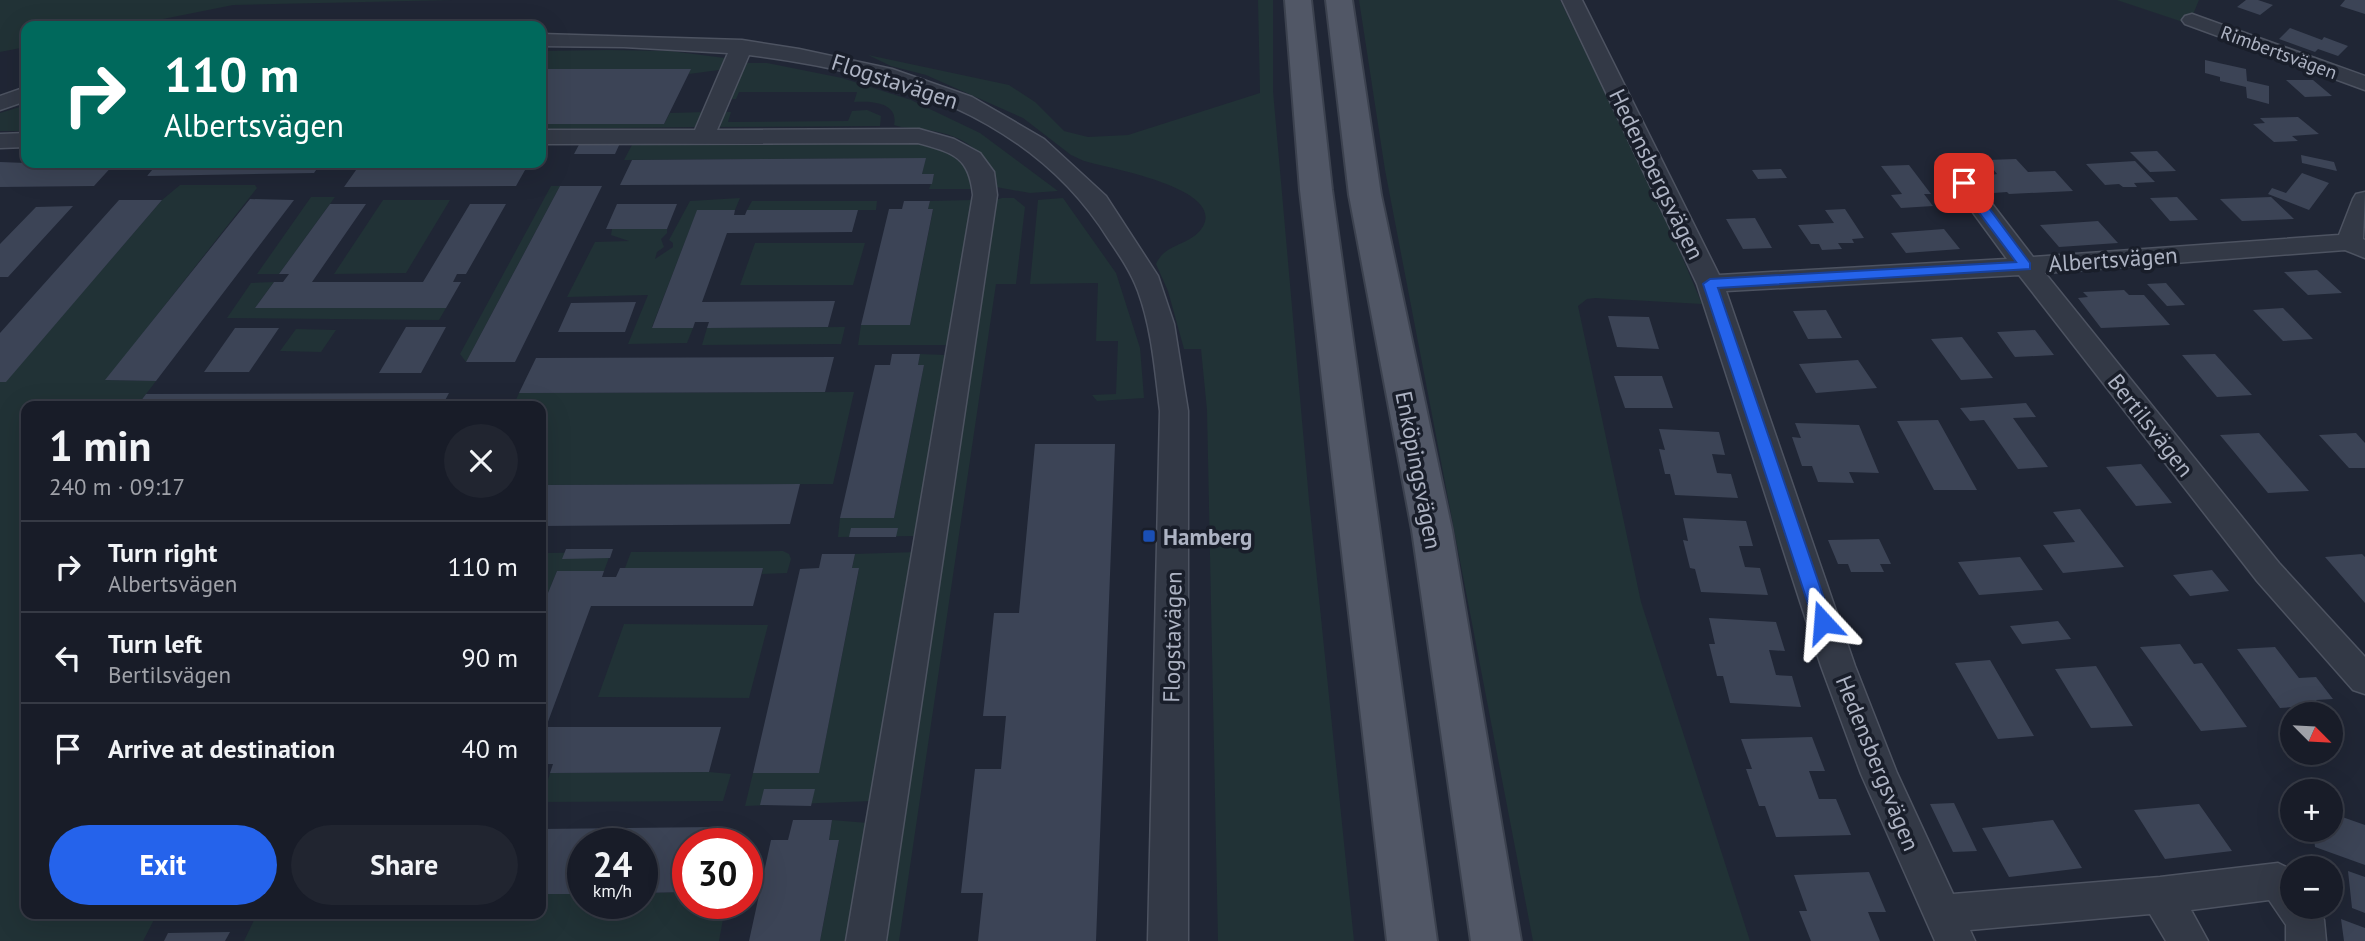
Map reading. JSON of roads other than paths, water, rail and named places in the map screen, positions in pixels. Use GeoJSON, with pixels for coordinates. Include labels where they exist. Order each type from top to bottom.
{"type":"FeatureCollection","features":[{"type":"Feature","properties":{"kind":"main road"},"geometry":{"type":"LineString","coordinates":[[1298,0],[1316,190],[1412,941]]}},
{"type":"Feature","properties":{"kind":"main road","name":"Enköpingsvägen"},"geometry":{"type":"LineString","coordinates":[[1339,0],[1365,195],[1432,530],[1496,941]]}},
{"type":"Feature","properties":{"kind":"street","name":"Hedensbergsvägen"},"geometry":{"type":"LineString","coordinates":[[1572,0],[1710,284],[1838,666],[1879,774],[1948,927]]}},
{"type":"Feature","properties":{"kind":"street","name":"Rimbertsvägen"},"geometry":{"type":"LineString","coordinates":[[2192,20],[2365,83]]}},
{"type":"Feature","properties":{"kind":"street","name":"Flogstavägen"},"geometry":{"type":"LineString","coordinates":[[546,40],[635,39],[742,46],[828,59],[894,76],[932,89],[1012,128],[1059,163],[1111,217],[1147,279],[1168,359],[1174,411],[1168,941]]}},
{"type":"Feature","properties":{"kind":"street"},"geometry":{"type":"LineString","coordinates":[[703,137],[742,46]]}},
{"type":"Feature","properties":{"kind":"street"},"geometry":{"type":"LineString","coordinates":[[0,103],[21,96]]}},
{"type":"Feature","properties":{"kind":"street","name":"Flogstavägen"},"geometry":{"type":"LineString","coordinates":[[546,137],[919,136],[947,144],[969,156],[982,171],[985,195],[866,941]]}},
{"type":"Feature","properties":{"kind":"street"},"geometry":{"type":"LineString","coordinates":[[0,141],[21,140]]}},
{"type":"Feature","properties":{"kind":"street","name":"Bertilsvägen"},"geometry":{"type":"LineString","coordinates":[[1948,162],[2026,266],[2268,572],[2365,680]]}},
{"type":"Feature","properties":{"kind":"street"},"geometry":{"type":"LineString","coordinates":[[2357,246],[2365,199]]}},
{"type":"Feature","properties":{"kind":"street","name":"Albertsvägen"},"geometry":{"type":"LineString","coordinates":[[1710,284],[2357,246]]}},
{"type":"Feature","properties":{"kind":"street"},"geometry":{"type":"LineString","coordinates":[[1948,927],[2160,895],[2278,881],[2280,884]]}},
{"type":"Feature","properties":{"kind":"street"},"geometry":{"type":"LineString","coordinates":[[2160,895],[2188,941]]}},
{"type":"Feature","properties":{"kind":"street"},"geometry":{"type":"LineString","coordinates":[[2304,919],[2306,941]]}},
{"type":"Feature","properties":{"kind":"place","name":"Hamberg"},"geometry":{"type":"Point","coordinates":[1149,536]}}]}
